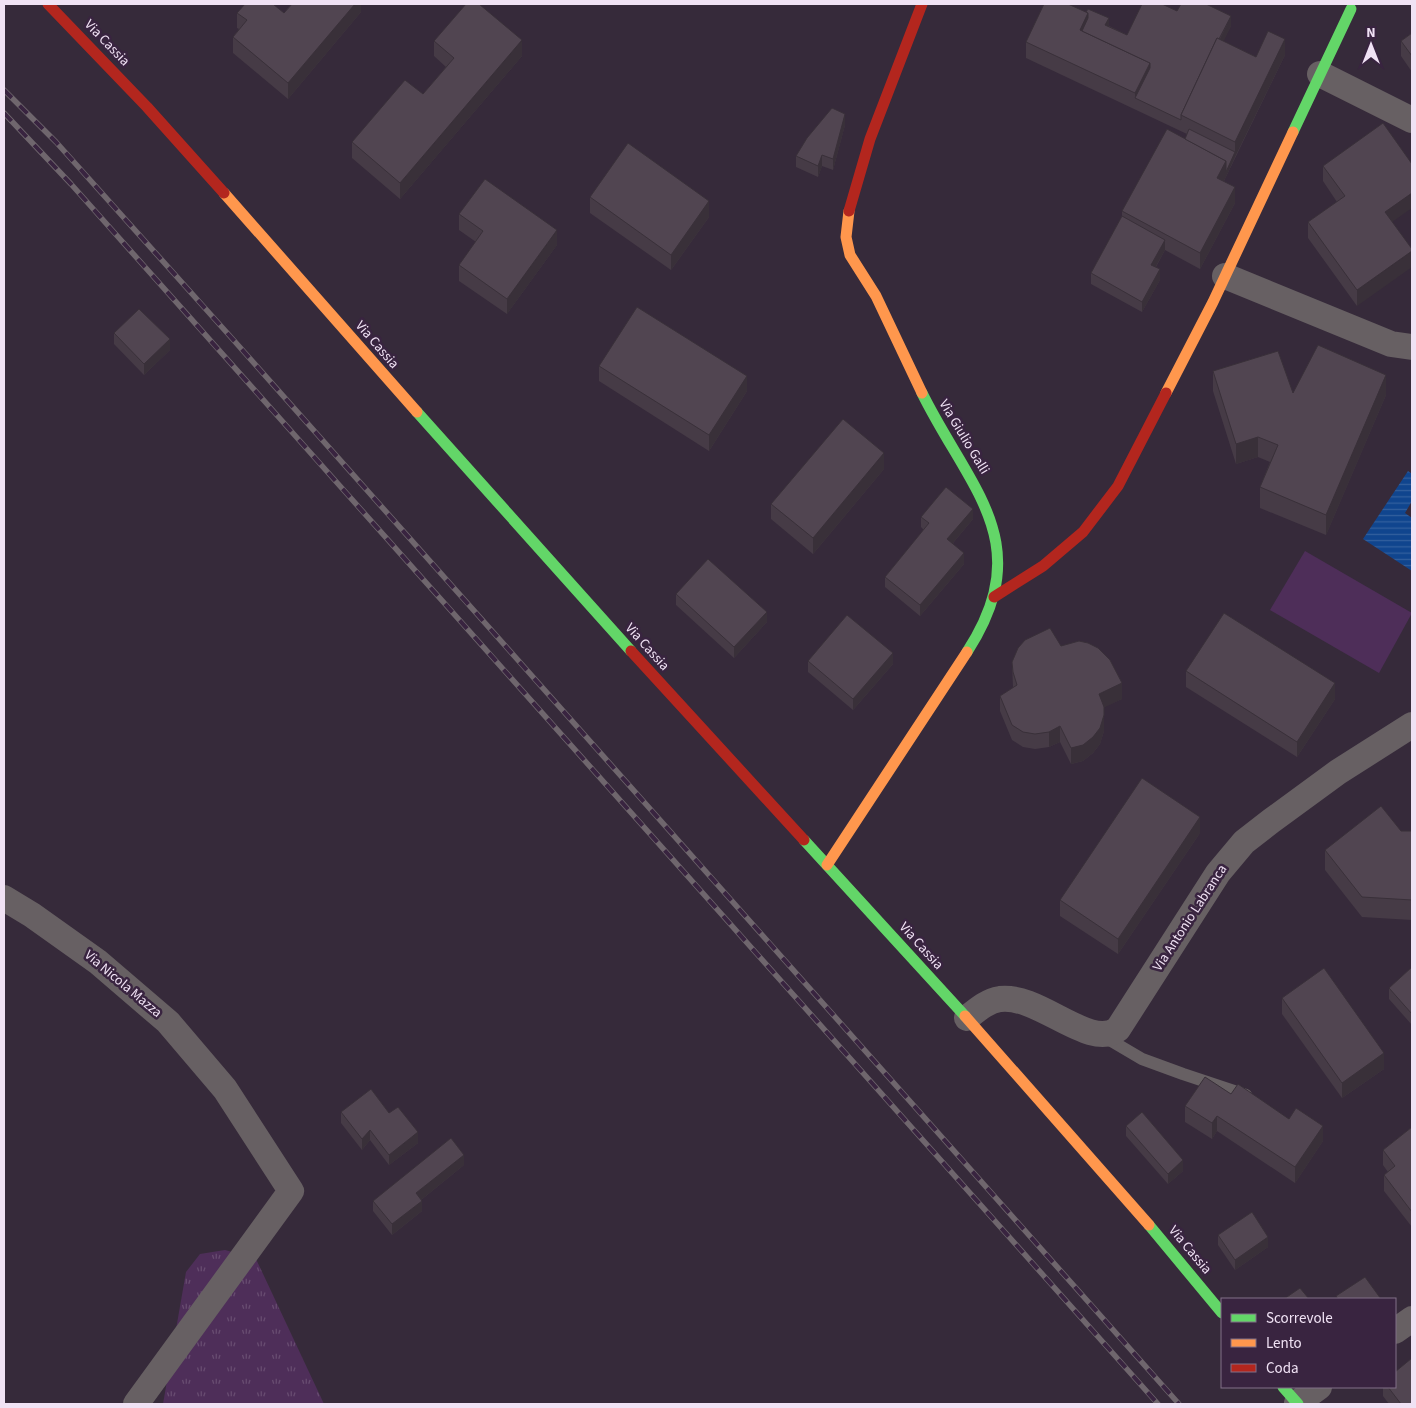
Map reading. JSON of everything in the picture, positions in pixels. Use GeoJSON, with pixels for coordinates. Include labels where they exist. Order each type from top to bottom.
{"type":"FeatureCollection","features":[{"type":"Feature","properties":{"kind":"main road","name":"Via Cassia"},"geometry":{"type":"LineString","coordinates":[[48,4],[147,107],[602,620],[967,1018],[1157,1234],[1221,1312]]}},
{"type":"Feature","properties":{"kind":"main road","name":"Via Giulio Galli"},"geometry":{"type":"LineString","coordinates":[[827,865],[970,650],[983,626],[994,597],[998,574],[998,548],[978,489],[930,410],[911,373],[891,324],[866,278],[850,258],[846,243],[846,229],[862,166],[922,4]]}},
{"type":"Feature","properties":{"kind":"main road"},"geometry":{"type":"LineString","coordinates":[[994,597],[1043,566],[1083,532],[1118,486],[1225,276],[1351,9]]}},
{"type":"Feature","properties":{"kind":"street"},"geometry":{"type":"LineString","coordinates":[[1320,74],[1412,120]]}},
{"type":"Feature","properties":{"kind":"street"},"geometry":{"type":"LineString","coordinates":[[1225,276],[1391,344],[1412,346]]}},
{"type":"Feature","properties":{"kind":"street","name":"Via Antonio Labranca"},"geometry":{"type":"LineString","coordinates":[[1103,1036],[1118,1029],[1218,873],[1244,842],[1271,820],[1338,772],[1412,725]]}},
{"type":"Feature","properties":{"kind":"street","name":"Via Nicola Mazza"},"geometry":{"type":"LineString","coordinates":[[4,898],[32,914],[98,962],[168,1022],[225,1089],[291,1191],[136,1404]]}},
{"type":"Feature","properties":{"kind":"street"},"geometry":{"type":"LineString","coordinates":[[967,1018],[987,1003],[1014,999],[1031,1004],[1086,1032],[1103,1036]]}},
{"type":"Feature","properties":{"kind":"street"},"geometry":{"type":"LineString","coordinates":[[1396,1330],[1412,1318]]}},
{"type":"Feature","properties":{"kind":"street"},"geometry":{"type":"LineString","coordinates":[[1293,1398],[1317,1388]]}},
{"type":"Feature","properties":{"kind":"lane"},"geometry":{"type":"LineString","coordinates":[[1103,1036],[1142,1059],[1246,1094]]}},
{"type":"Feature","properties":{"kind":"green space"},"geometry":{"type":"Polygon","coordinates":[[[1305,551],[1412,613],[1379,673],[1270,610],[1305,551]]]}},
{"type":"Feature","properties":{"kind":"green space"},"geometry":{"type":"Polygon","coordinates":[[[225,1250],[256,1259],[324,1404],[163,1404],[186,1272],[200,1254],[225,1250]]]}},
{"type":"Feature","properties":{"kind":"water"},"geometry":{"type":"Polygon","coordinates":[[[1408,471],[1412,474],[1412,501],[1405,513],[1412,518],[1412,571],[1363,539],[1408,471]]]}},
{"type":"Feature","properties":{"kind":"building"},"geometry":{"type":"Polygon","coordinates":[[[245,4],[273,4],[284,13],[292,4],[355,4],[288,83],[233,37],[247,20],[237,13],[245,4]]]}},
{"type":"Feature","properties":{"kind":"building"},"geometry":{"type":"Polygon","coordinates":[[[466,4],[479,4],[522,40],[400,183],[352,142],[405,80],[423,94],[454,58],[434,41],[466,4]]]}},
{"type":"Feature","properties":{"kind":"building"},"geometry":{"type":"Polygon","coordinates":[[[1044,4],[1068,4],[1088,13],[1080,30],[1150,63],[1135,93],[1026,42],[1044,4]]]}},
{"type":"Feature","properties":{"kind":"building"},"geometry":{"type":"Polygon","coordinates":[[[1142,4],[1162,4],[1177,11],[1181,4],[1206,4],[1231,16],[1219,39],[1217,38],[1181,115],[1181,120],[1135,98],[1150,68],[1150,63],[1082,31],[1088,18],[1088,13],[1086,12],[1088,9],[1109,18],[1105,25],[1127,35],[1142,4]]]}},
{"type":"Feature","properties":{"kind":"building"},"geometry":{"type":"Polygon","coordinates":[[[1268,31],[1285,39],[1235,142],[1181,115],[1217,38],[1256,57],[1268,31]]]}},
{"type":"Feature","properties":{"kind":"building"},"geometry":{"type":"Polygon","coordinates":[[[1412,33],[1412,56],[1401,41],[1412,33]]]}},
{"type":"Feature","properties":{"kind":"building"},"geometry":{"type":"Polygon","coordinates":[[[832,108],[845,114],[833,159],[822,155],[818,166],[796,156],[807,138],[832,108]]]}},
{"type":"Feature","properties":{"kind":"building"},"geometry":{"type":"Polygon","coordinates":[[[1383,123],[1412,164],[1412,193],[1385,212],[1412,251],[1357,290],[1308,222],[1345,196],[1323,166],[1383,123]]]}},
{"type":"Feature","properties":{"kind":"building"},"geometry":{"type":"Polygon","coordinates":[[[1167,129],[1226,161],[1217,178],[1235,187],[1200,253],[1122,211],[1167,129]]]}},
{"type":"Feature","properties":{"kind":"building"},"geometry":{"type":"Polygon","coordinates":[[[1189,129],[1235,152],[1226,172],[1226,161],[1185,139],[1189,129]]]}},
{"type":"Feature","properties":{"kind":"building"},"geometry":{"type":"Polygon","coordinates":[[[628,143],[709,201],[671,255],[590,197],[628,143]]]}},
{"type":"Feature","properties":{"kind":"building"},"geometry":{"type":"Polygon","coordinates":[[[485,179],[557,230],[507,299],[459,265],[483,231],[459,214],[485,179]]]}},
{"type":"Feature","properties":{"kind":"building"},"geometry":{"type":"Polygon","coordinates":[[[1122,216],[1165,240],[1151,265],[1160,269],[1142,302],[1091,273],[1122,216]]]}},
{"type":"Feature","properties":{"kind":"building"},"geometry":{"type":"Polygon","coordinates":[[[637,307],[747,376],[709,435],[599,366],[637,307]]]}},
{"type":"Feature","properties":{"kind":"building"},"geometry":{"type":"Polygon","coordinates":[[[139,309],[170,339],[144,364],[114,333],[139,309]]]}},
{"type":"Feature","properties":{"kind":"building"},"geometry":{"type":"Polygon","coordinates":[[[1318,345],[1386,375],[1326,515],[1260,487],[1278,445],[1258,437],[1236,444],[1213,371],[1278,351],[1293,393],[1318,345]]]}},
{"type":"Feature","properties":{"kind":"building"},"geometry":{"type":"Polygon","coordinates":[[[843,419],[884,453],[813,538],[771,504],[843,419]]]}},
{"type":"Feature","properties":{"kind":"building"},"geometry":{"type":"Polygon","coordinates":[[[946,487],[973,509],[947,539],[964,553],[920,605],[885,577],[929,523],[921,517],[946,487]]]}},
{"type":"Feature","properties":{"kind":"building"},"geometry":{"type":"Polygon","coordinates":[[[708,559],[767,612],[734,647],[676,594],[708,559]]]}},
{"type":"Feature","properties":{"kind":"building"},"geometry":{"type":"Polygon","coordinates":[[[1224,613],[1335,683],[1297,742],[1186,671],[1224,613]]]}},
{"type":"Feature","properties":{"kind":"building"},"geometry":{"type":"Polygon","coordinates":[[[847,615],[893,653],[853,699],[808,661],[847,615]]]}},
{"type":"Feature","properties":{"kind":"building"},"geometry":{"type":"Polygon","coordinates":[[[1050,628],[1061,646],[1079,641],[1098,648],[1110,660],[1122,683],[1099,694],[1104,707],[1100,728],[1083,745],[1071,748],[1060,726],[1049,732],[1035,734],[1023,732],[1012,725],[1000,696],[1017,685],[1012,662],[1018,648],[1025,640],[1050,628]]]}},
{"type":"Feature","properties":{"kind":"building"},"geometry":{"type":"Polygon","coordinates":[[[1142,778],[1200,817],[1118,939],[1060,900],[1142,778]]]}},
{"type":"Feature","properties":{"kind":"building"},"geometry":{"type":"Polygon","coordinates":[[[1381,806],[1401,831],[1412,831],[1412,900],[1362,897],[1325,850],[1381,806]]]}},
{"type":"Feature","properties":{"kind":"building"},"geometry":{"type":"Polygon","coordinates":[[[1412,967],[1412,1014],[1389,988],[1412,967]]]}},
{"type":"Feature","properties":{"kind":"building"},"geometry":{"type":"Polygon","coordinates":[[[1324,968],[1384,1053],[1342,1083],[1282,998],[1324,968]]]}},
{"type":"Feature","properties":{"kind":"building"},"geometry":{"type":"Polygon","coordinates":[[[1205,1077],[1231,1094],[1238,1084],[1289,1119],[1296,1108],[1323,1126],[1295,1167],[1217,1116],[1212,1123],[1185,1106],[1205,1077]]]}},
{"type":"Feature","properties":{"kind":"building"},"geometry":{"type":"Polygon","coordinates":[[[371,1089],[389,1113],[398,1107],[418,1132],[389,1155],[370,1130],[362,1139],[341,1112],[371,1089]]]}},
{"type":"Feature","properties":{"kind":"building"},"geometry":{"type":"Polygon","coordinates":[[[1142,1112],[1183,1160],[1168,1174],[1126,1126],[1142,1112]]]}},
{"type":"Feature","properties":{"kind":"building"},"geometry":{"type":"Polygon","coordinates":[[[1412,1127],[1412,1212],[1384,1175],[1395,1166],[1383,1150],[1412,1127]]]}},
{"type":"Feature","properties":{"kind":"building"},"geometry":{"type":"Polygon","coordinates":[[[451,1138],[464,1155],[416,1193],[422,1201],[392,1224],[373,1201],[451,1138]]]}},
{"type":"Feature","properties":{"kind":"building"},"geometry":{"type":"Polygon","coordinates":[[[1252,1212],[1268,1237],[1235,1260],[1218,1235],[1252,1212]]]}},
{"type":"Feature","properties":{"kind":"building"},"geometry":{"type":"Polygon","coordinates":[[[1365,1277],[1380,1298],[1337,1298],[1336,1296],[1365,1277]]]}},
{"type":"Feature","properties":{"kind":"building"},"geometry":{"type":"Polygon","coordinates":[[[1300,1288],[1308,1298],[1285,1298],[1300,1288]]]}},
{"type":"Feature","properties":{"kind":"building"},"geometry":{"type":"Polygon","coordinates":[[[1412,1358],[1412,1404],[1401,1404],[1389,1388],[1396,1388],[1396,1371],[1412,1358]]]}},
{"type":"Feature","properties":{"kind":"railway"},"geometry":{"type":"LineString","coordinates":[[4,90],[56,142],[229,335],[1179,1404]]}},
{"type":"Feature","properties":{"kind":"railway"},"geometry":{"type":"LineString","coordinates":[[4,113],[71,184],[1158,1404]]}},
{"type":"Feature","properties":{"kind":"traffic: fast"},"geometry":{"type":"LineString","coordinates":[[1293,132],[1351,9]]}},
{"type":"Feature","properties":{"kind":"traffic: fast"},"geometry":{"type":"LineString","coordinates":[[922,393],[976,489],[989,518],[997,547],[997,579],[987,613],[967,652]]}},
{"type":"Feature","properties":{"kind":"traffic: fast"},"geometry":{"type":"LineString","coordinates":[[417,412],[631,651]]}},
{"type":"Feature","properties":{"kind":"traffic: fast"},"geometry":{"type":"LineString","coordinates":[[804,840],[965,1016]]}},
{"type":"Feature","properties":{"kind":"traffic: fast"},"geometry":{"type":"LineString","coordinates":[[1149,1225],[1221,1312]]}},
{"type":"Feature","properties":{"kind":"traffic: fast"},"geometry":{"type":"LineString","coordinates":[[1284,1388],[1298,1404]]}},
{"type":"Feature","properties":{"kind":"traffic: slow"},"geometry":{"type":"LineString","coordinates":[[1166,393],[1213,302],[1293,132]]}},
{"type":"Feature","properties":{"kind":"traffic: slow"},"geometry":{"type":"LineString","coordinates":[[224,193],[417,412]]}},
{"type":"Feature","properties":{"kind":"traffic: slow"},"geometry":{"type":"LineString","coordinates":[[849,211],[846,237],[850,255],[876,296],[922,393]]}},
{"type":"Feature","properties":{"kind":"traffic: slow"},"geometry":{"type":"LineString","coordinates":[[827,865],[967,652]]}},
{"type":"Feature","properties":{"kind":"traffic: slow"},"geometry":{"type":"LineString","coordinates":[[965,1016],[1149,1225]]}},
{"type":"Feature","properties":{"kind":"traffic: jam"},"geometry":{"type":"LineString","coordinates":[[48,4],[147,107],[224,193]]}},
{"type":"Feature","properties":{"kind":"traffic: jam"},"geometry":{"type":"LineString","coordinates":[[849,211],[870,139],[922,4]]}},
{"type":"Feature","properties":{"kind":"traffic: jam"},"geometry":{"type":"LineString","coordinates":[[994,597],[1043,566],[1083,532],[1118,486],[1166,393]]}},
{"type":"Feature","properties":{"kind":"traffic: jam"},"geometry":{"type":"LineString","coordinates":[[631,651],[804,840]]}}]}
